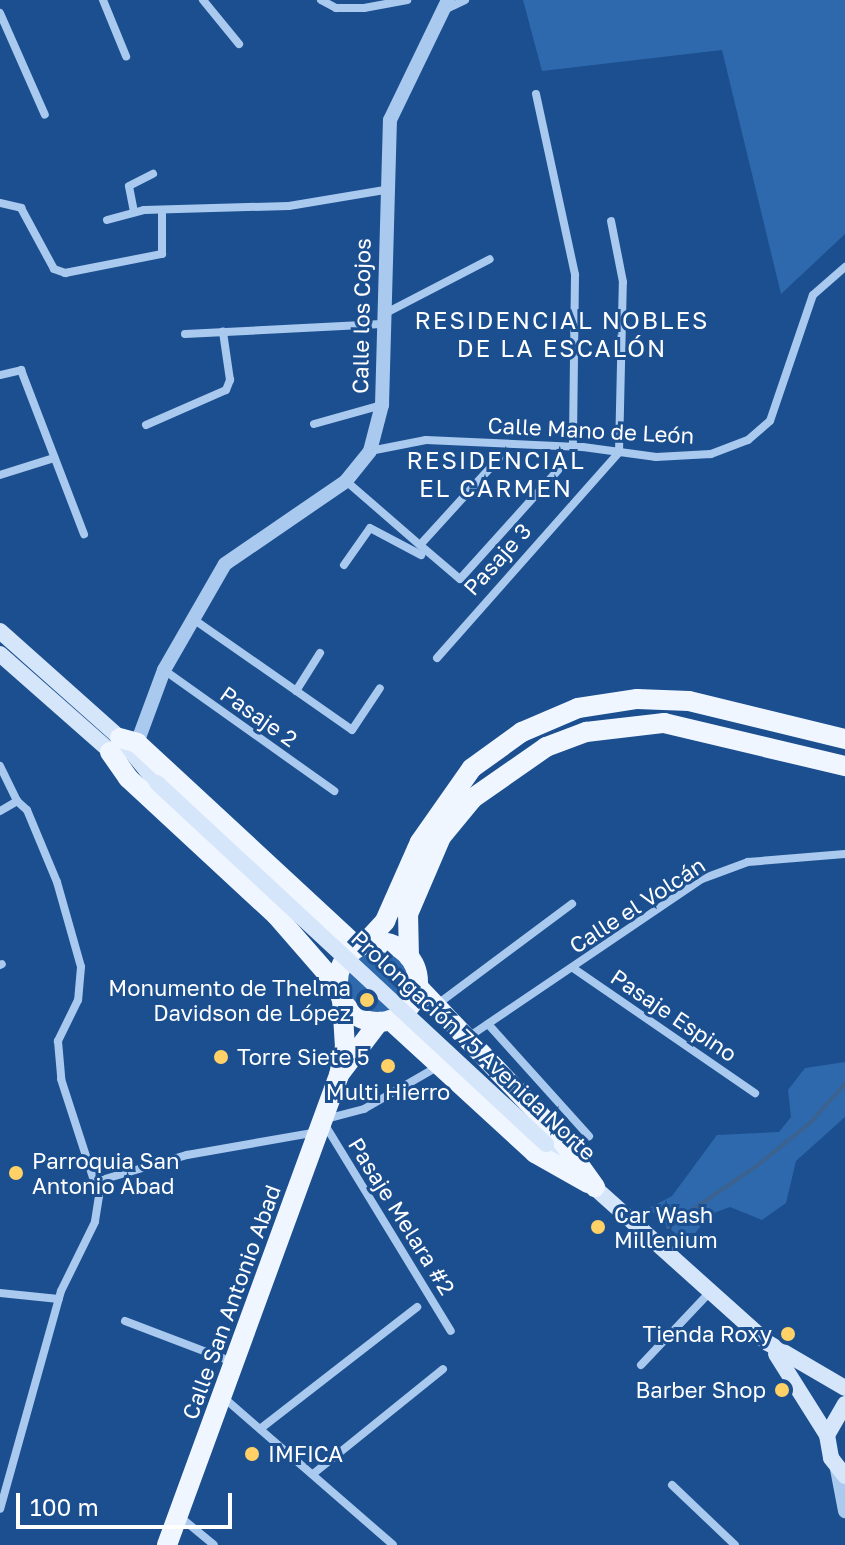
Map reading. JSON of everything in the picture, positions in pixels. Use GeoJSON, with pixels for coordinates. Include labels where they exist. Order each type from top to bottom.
{"type":"FeatureCollection","features":[{"type":"Feature","properties":{"kind":"main road"},"geometry":{"type":"LineString","coordinates":[[0,631],[122,744],[360,946],[393,945],[409,957]]}},
{"type":"Feature","properties":{"kind":"main road"},"geometry":{"type":"LineString","coordinates":[[3,659],[122,744],[128,778],[276,915],[357,1016],[384,1021],[440,1065],[535,1153],[595,1187]]}},
{"type":"Feature","properties":{"kind":"main road"},"geometry":{"type":"LineString","coordinates":[[340,993],[344,962],[389,914],[420,842],[472,768],[522,732],[578,708],[637,699],[689,701],[845,739]]}},
{"type":"Feature","properties":{"kind":"main road"},"geometry":{"type":"LineString","coordinates":[[595,1187],[555,1131],[418,987],[409,957],[408,914],[441,837],[473,798],[546,747],[586,732],[664,723],[845,766]]}},
{"type":"Feature","properties":{"kind":"main road","name":"Prolongación 75 Avenida Norte"},"geometry":{"type":"LineString","coordinates":[[122,744],[154,780],[710,1292],[768,1343],[845,1388]]}},
{"type":"Feature","properties":{"kind":"main road"},"geometry":{"type":"LineString","coordinates":[[384,1021],[408,1008],[418,987]]}},
{"type":"Feature","properties":{"kind":"main road","name":"Calle San Antonio Abad"},"geometry":{"type":"LineString","coordinates":[[167,1545],[339,1075],[345,1047],[340,993]]}},
{"type":"Feature","properties":{"kind":"main road","name":"Calle San Antonio Abad"},"geometry":{"type":"LineString","coordinates":[[339,1075],[384,1021]]}},
{"type":"Feature","properties":{"kind":"main road","name":"Prolongación 75 Avenida Norte"},"geometry":{"type":"LineString","coordinates":[[768,1343],[805,1393],[827,1435],[841,1472]]}},
{"type":"Feature","properties":{"kind":"main road"},"geometry":{"type":"LineString","coordinates":[[827,1435],[845,1404]]}},
{"type":"Feature","properties":{"kind":"street"},"geometry":{"type":"LineString","coordinates":[[103,0],[126,56]]}},
{"type":"Feature","properties":{"kind":"street"},"geometry":{"type":"LineString","coordinates":[[203,0],[239,44]]}},
{"type":"Feature","properties":{"kind":"street"},"geometry":{"type":"LineString","coordinates":[[321,0],[336,8],[407,0]]}},
{"type":"Feature","properties":{"kind":"street"},"geometry":{"type":"LineString","coordinates":[[447,4],[465,0]]}},
{"type":"Feature","properties":{"kind":"street","name":"Calle los Cojos"},"geometry":{"type":"LineString","coordinates":[[122,744],[196,621],[225,564],[346,481],[370,451],[382,405],[385,190],[390,120],[447,4]]}},
{"type":"Feature","properties":{"kind":"street"},"geometry":{"type":"LineString","coordinates":[[0,13],[45,115]]}},
{"type":"Feature","properties":{"kind":"street"},"geometry":{"type":"LineString","coordinates":[[536,94],[575,275],[573,447]]}},
{"type":"Feature","properties":{"kind":"street"},"geometry":{"type":"LineString","coordinates":[[134,212],[129,186],[153,174]]}},
{"type":"Feature","properties":{"kind":"street"},"geometry":{"type":"LineString","coordinates":[[107,220],[134,212],[289,206],[385,190]]}},
{"type":"Feature","properties":{"kind":"street"},"geometry":{"type":"LineString","coordinates":[[0,203],[21,208],[54,269],[65,273],[162,254],[162,211]]}},
{"type":"Feature","properties":{"kind":"street"},"geometry":{"type":"LineString","coordinates":[[611,221],[623,282],[619,452]]}},
{"type":"Feature","properties":{"kind":"street"},"geometry":{"type":"LineString","coordinates":[[185,334],[382,319],[411,300],[490,259]]}},
{"type":"Feature","properties":{"kind":"street","name":"Calle Mano de León"},"geometry":{"type":"LineString","coordinates":[[370,451],[426,440],[619,452],[711,454],[748,440],[770,421],[813,295],[845,267]]}},
{"type":"Feature","properties":{"kind":"street"},"geometry":{"type":"LineString","coordinates":[[146,425],[226,390],[230,380],[223,332]]}},
{"type":"Feature","properties":{"kind":"street"},"geometry":{"type":"LineString","coordinates":[[0,375],[21,370],[84,534]]}},
{"type":"Feature","properties":{"kind":"street"},"geometry":{"type":"LineString","coordinates":[[314,424],[382,405]]}},
{"type":"Feature","properties":{"kind":"street","name":"Pasaje 3"},"geometry":{"type":"LineString","coordinates":[[437,658],[619,452]]}},
{"type":"Feature","properties":{"kind":"street"},"geometry":{"type":"LineString","coordinates":[[420,550],[500,457]]}},
{"type":"Feature","properties":{"kind":"street"},"geometry":{"type":"LineString","coordinates":[[0,475],[54,458]]}},
{"type":"Feature","properties":{"kind":"street"},"geometry":{"type":"LineString","coordinates":[[346,481],[420,550],[460,579],[558,470]]}},
{"type":"Feature","properties":{"kind":"street"},"geometry":{"type":"LineString","coordinates":[[344,565],[370,528],[420,550]]}},
{"type":"Feature","properties":{"kind":"street"},"geometry":{"type":"LineString","coordinates":[[196,621],[352,730],[380,688]]}},
{"type":"Feature","properties":{"kind":"street"},"geometry":{"type":"LineString","coordinates":[[296,691],[320,653]]}},
{"type":"Feature","properties":{"kind":"street","name":"Pasaje 2"},"geometry":{"type":"LineString","coordinates":[[164,670],[334,791]]}},
{"type":"Feature","properties":{"kind":"street"},"geometry":{"type":"LineString","coordinates":[[0,766],[17,801],[27,810],[57,882],[81,967],[78,1000],[58,1041],[61,1079],[98,1181],[95,1222],[59,1299],[0,1509]]}},
{"type":"Feature","properties":{"kind":"street"},"geometry":{"type":"LineString","coordinates":[[0,811],[17,801]]}},
{"type":"Feature","properties":{"kind":"street","name":"Calle el Volcán"},"geometry":{"type":"LineString","coordinates":[[467,1038],[702,879],[748,862],[845,854]]}},
{"type":"Feature","properties":{"kind":"street"},"geometry":{"type":"LineString","coordinates":[[434,1006],[572,904]]}},
{"type":"Feature","properties":{"kind":"street","name":"Pasaje Espino"},"geometry":{"type":"LineString","coordinates":[[573,968],[755,1093]]}},
{"type":"Feature","properties":{"kind":"street"},"geometry":{"type":"LineString","coordinates":[[488,1024],[589,1136]]}},
{"type":"Feature","properties":{"kind":"street"},"geometry":{"type":"LineString","coordinates":[[98,1181],[187,1155],[320,1126],[364,1109],[440,1065]]}},
{"type":"Feature","properties":{"kind":"street","name":"Pasaje Melara #2"},"geometry":{"type":"LineString","coordinates":[[320,1126],[451,1331]]}},
{"type":"Feature","properties":{"kind":"street"},"geometry":{"type":"LineString","coordinates":[[641,1365],[710,1292]]}},
{"type":"Feature","properties":{"kind":"street"},"geometry":{"type":"LineString","coordinates":[[0,1293],[59,1299]]}},
{"type":"Feature","properties":{"kind":"street"},"geometry":{"type":"LineString","coordinates":[[260,1429],[417,1307]]}},
{"type":"Feature","properties":{"kind":"street"},"geometry":{"type":"LineString","coordinates":[[125,1321],[235,1363]]}},
{"type":"Feature","properties":{"kind":"street"},"geometry":{"type":"LineString","coordinates":[[313,1474],[443,1369]]}},
{"type":"Feature","properties":{"kind":"street"},"geometry":{"type":"LineString","coordinates":[[222,1397],[393,1545]]}},
{"type":"Feature","properties":{"kind":"street"},"geometry":{"type":"LineString","coordinates":[[841,1472],[845,1511]]}},
{"type":"Feature","properties":{"kind":"street"},"geometry":{"type":"LineString","coordinates":[[672,1485],[735,1545]]}},
{"type":"Feature","properties":{"kind":"street"},"geometry":{"type":"LineString","coordinates":[[178,1516],[214,1545]]}},
{"type":"Feature","properties":{"kind":"shaded area"},"geometry":{"type":"Polygon","coordinates":[[[523,0],[845,0],[845,234],[781,294],[722,50],[542,71],[523,0]]]}},
{"type":"Feature","properties":{"kind":"shaded area"},"geometry":{"type":"Polygon","coordinates":[[[370,950],[382,950],[399,959],[406,970],[406,994],[399,1005],[382,1014],[370,1014],[358,1009],[349,1000],[344,988],[344,976],[349,964],[358,955],[370,950]]]}},
{"type":"Feature","properties":{"kind":"shaded area"},"geometry":{"type":"Polygon","coordinates":[[[845,1062],[845,1117],[796,1161],[786,1203],[762,1220],[730,1207],[711,1214],[686,1244],[649,1208],[672,1196],[717,1135],[779,1132],[791,1117],[788,1090],[805,1068],[845,1062]]]}},
{"type":"Feature","properties":{"kind":"waterway"},"geometry":{"type":"LineString","coordinates":[[668,1227],[759,1164],[810,1123],[845,1084]]}},
{"type":"Feature","properties":{"kind":"place","name":"Monumento de Thelma Davidson de López"},"geometry":{"type":"Point","coordinates":[367,1000]}},
{"type":"Feature","properties":{"kind":"place","name":"Torre Siete 5"},"geometry":{"type":"Point","coordinates":[221,1057]}},
{"type":"Feature","properties":{"kind":"place","name":"Multi Hierro"},"geometry":{"type":"Point","coordinates":[388,1066]}},
{"type":"Feature","properties":{"kind":"place","name":"Parroquia San Antonio Abad"},"geometry":{"type":"Point","coordinates":[16,1173]}},
{"type":"Feature","properties":{"kind":"place","name":"Car Wash Millenium"},"geometry":{"type":"Point","coordinates":[598,1227]}},
{"type":"Feature","properties":{"kind":"place","name":"Tienda Roxy"},"geometry":{"type":"Point","coordinates":[788,1334]}},
{"type":"Feature","properties":{"kind":"place","name":"Barber Shop"},"geometry":{"type":"Point","coordinates":[782,1390]}},
{"type":"Feature","properties":{"kind":"place","name":"IMFICA"},"geometry":{"type":"Point","coordinates":[252,1454]}},
{"type":"Feature","properties":{"kind":"district","name":"RESIDENCIAL NOBLES DE LA ESCALÓN"},"geometry":{"type":"Point","coordinates":[562,334]}},
{"type":"Feature","properties":{"kind":"district","name":"RESIDENCIAL EL CARMEN"},"geometry":{"type":"Point","coordinates":[496,474]}}]}
